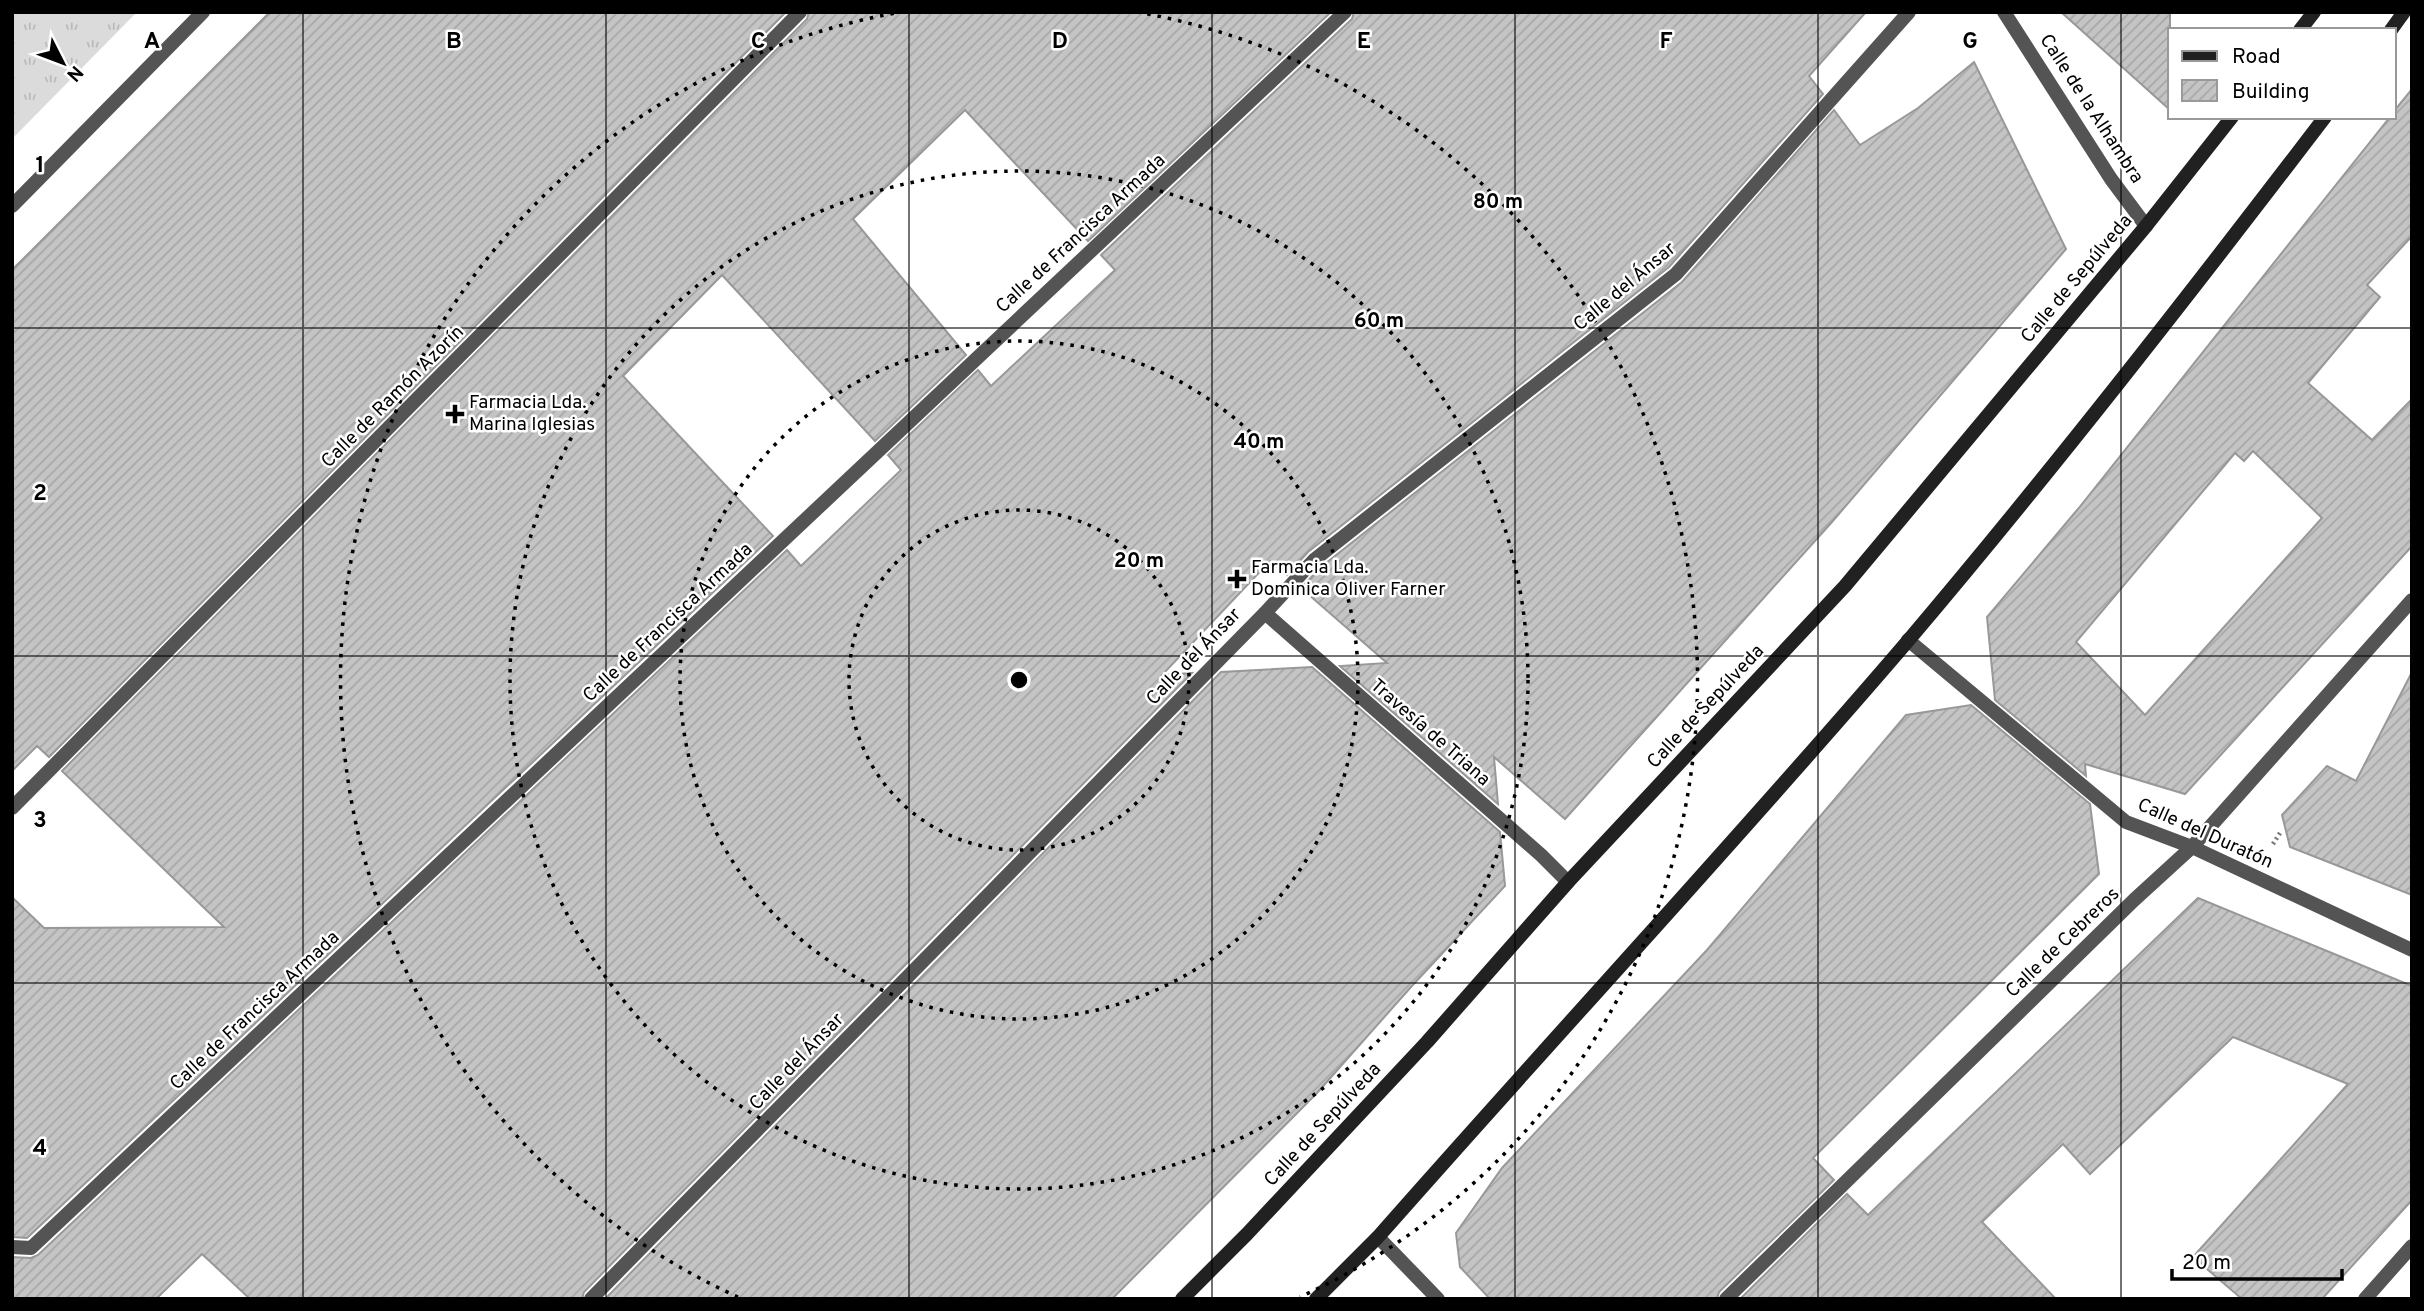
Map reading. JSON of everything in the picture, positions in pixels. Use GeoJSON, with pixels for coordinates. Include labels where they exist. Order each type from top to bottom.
{"type":"FeatureCollection","features":[{"type":"Feature","properties":{"kind":"street"},"geometry":{"type":"LineString","coordinates":[[12,206],[203,12]]}},
{"type":"Feature","properties":{"kind":"street","name":"Calle de Ramón Azorín"},"geometry":{"type":"LineString","coordinates":[[12,808],[800,12]]}},
{"type":"Feature","properties":{"kind":"street","name":"Calle de Francisca Armada"},"geometry":{"type":"LineString","coordinates":[[12,1247],[31,1248],[41,1239],[1345,12]]}},
{"type":"Feature","properties":{"kind":"street","name":"Calle del Ánsar"},"geometry":{"type":"LineString","coordinates":[[591,1299],[1314,560],[1676,274],[1909,12]]}},
{"type":"Feature","properties":{"kind":"street","name":"Calle de la Alhambra"},"geometry":{"type":"LineString","coordinates":[[2004,12],[2111,179],[2146,226]]}},
{"type":"Feature","properties":{"kind":"street"},"geometry":{"type":"LineString","coordinates":[[2302,28],[2314,12]]}},
{"type":"Feature","properties":{"kind":"street"},"geometry":{"type":"LineString","coordinates":[[2392,28],[2404,12]]}},
{"type":"Feature","properties":{"kind":"street","name":"Calle de Sepúlveda"},"geometry":{"type":"LineString","coordinates":[[1182,1299],[1247,1234],[1427,1042],[1569,882],[1845,586],[2146,226],[2230,119]]}},
{"type":"Feature","properties":{"kind":"street"},"geometry":{"type":"LineString","coordinates":[[1316,1299],[1378,1237],[1908,640],[2144,352],[2323,119]]}},
{"type":"Feature","properties":{"kind":"street","name":"Calle de Cebreros"},"geometry":{"type":"LineString","coordinates":[[1726,1299],[2134,900],[2192,847],[2412,600]]}},
{"type":"Feature","properties":{"kind":"street","name":"Travesía de Triana"},"geometry":{"type":"LineString","coordinates":[[1265,613],[1569,882]]}},
{"type":"Feature","properties":{"kind":"street","name":"Calle del Duratón"},"geometry":{"type":"LineString","coordinates":[[1908,640],[2126,822],[2192,847],[2412,950]]}},
{"type":"Feature","properties":{"kind":"street"},"geometry":{"type":"LineString","coordinates":[[1378,1237],[1438,1299]]}},
{"type":"Feature","properties":{"kind":"street"},"geometry":{"type":"LineString","coordinates":[[2365,1299],[2412,1246]]}},
{"type":"Feature","properties":{"kind":"path"},"geometry":{"type":"LineString","coordinates":[[2272,845],[2280,833]]}},
{"type":"Feature","properties":{"kind":"green space"},"geometry":{"type":"Polygon","coordinates":[[[12,12],[137,12],[12,139],[12,12]]]}},
{"type":"Feature","properties":{"kind":"building"},"geometry":{"type":"Polygon","coordinates":[[[270,12],[786,12],[49,757],[37,746],[12,771],[12,270],[270,12]]]}},
{"type":"Feature","properties":{"kind":"building"},"geometry":{"type":"Polygon","coordinates":[[[809,12],[1331,12],[1088,241],[965,110],[853,219],[966,355],[875,441],[722,275],[623,376],[773,536],[27,1238],[12,1237],[12,897],[44,928],[224,927],[62,771],[807,19],[809,12]]]}},
{"type":"Feature","properties":{"kind":"building"},"geometry":{"type":"Polygon","coordinates":[[[1354,12],[1866,12],[1809,76],[1823,94],[1669,267],[1308,552],[1287,575],[1270,561],[1162,675],[1192,673],[584,1292],[582,1299],[250,1299],[202,1254],[156,1299],[12,1299],[12,1257],[31,1258],[38,1255],[787,550],[801,566],[901,470],[888,455],[978,370],[991,386],[1115,270],[1101,255],[1352,19],[1354,12]]]}},
{"type":"Feature","properties":{"kind":"building"},"geometry":{"type":"Polygon","coordinates":[[[2061,12],[2170,12],[2168,108],[2061,12]]]}},
{"type":"Feature","properties":{"kind":"building"},"geometry":{"type":"Polygon","coordinates":[[[1974,62],[2066,249],[1832,522],[1565,819],[1494,757],[1498,804],[1340,666],[1387,663],[1301,588],[1321,567],[1682,282],[1834,110],[1860,145],[1918,108],[1974,62]]]}},
{"type":"Feature","properties":{"kind":"building"},"geometry":{"type":"Polygon","coordinates":[[[2412,89],[2412,236],[2367,285],[2380,297],[2308,383],[2372,440],[2412,399],[2412,546],[2185,794],[2085,764],[2086,776],[1995,700],[1987,617],[2078,509],[2388,119],[2396,119],[2396,109],[2412,89]],[[2253,451],[2244,461],[2235,453],[2076,642],[2145,715],[2322,518],[2253,451]]]}},
{"type":"Feature","properties":{"kind":"building"},"geometry":{"type":"Polygon","coordinates":[[[1312,667],[1500,832],[1505,886],[1317,1093],[1112,1299],[605,1299],[1221,672],[1312,667]]]}},
{"type":"Feature","properties":{"kind":"building"},"geometry":{"type":"Polygon","coordinates":[[[2412,672],[2412,895],[2290,847],[2282,815],[2327,766],[2356,781],[2412,672]]]}},
{"type":"Feature","properties":{"kind":"building"},"geometry":{"type":"Polygon","coordinates":[[[1971,705],[2090,804],[2099,874],[1813,1158],[1834,1180],[1719,1292],[1717,1299],[1490,1299],[1460,1267],[1456,1233],[1502,1168],[1707,950],[1906,715],[1971,705]]]}},
{"type":"Feature","properties":{"kind":"building"},"geometry":{"type":"Polygon","coordinates":[[[2198,898],[2412,986],[2412,1200],[2322,1299],[2242,1299],[2193,1257],[2348,1084],[2233,1037],[2090,1174],[2063,1144],[1982,1222],[2056,1299],[1740,1299],[1847,1194],[1868,1215],[2198,898]]]}},
{"type":"Feature","properties":{"kind":"place","name":"Farmacia Lda. Marina Iglesias"},"geometry":{"type":"Point","coordinates":[455,414]}},
{"type":"Feature","properties":{"kind":"place","name":"Farmacia Lda. Dominica Oliver Farner"},"geometry":{"type":"Point","coordinates":[1237,579]}}]}
